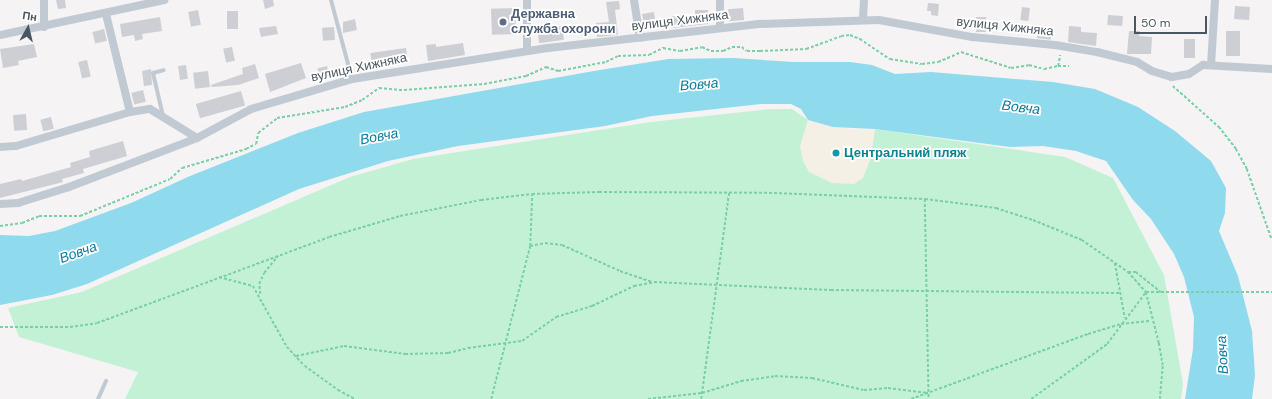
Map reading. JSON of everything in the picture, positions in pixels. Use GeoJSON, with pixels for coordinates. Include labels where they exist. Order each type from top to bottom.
{"type":"FeatureCollection","features":[{"type":"Feature","properties":{"kind":"street"},"geometry":{"type":"LineString","coordinates":[[44,0],[44,27]]}},
{"type":"Feature","properties":{"kind":"street"},"geometry":{"type":"LineString","coordinates":[[0,35],[106,14],[164,0]]}},
{"type":"Feature","properties":{"kind":"street"},"geometry":{"type":"LineString","coordinates":[[526,0],[527,51]]}},
{"type":"Feature","properties":{"kind":"street"},"geometry":{"type":"LineString","coordinates":[[634,0],[640,38]]}},
{"type":"Feature","properties":{"kind":"street"},"geometry":{"type":"LineString","coordinates":[[720,0],[720,28]]}},
{"type":"Feature","properties":{"kind":"street"},"geometry":{"type":"LineString","coordinates":[[863,19],[864,0]]}},
{"type":"Feature","properties":{"kind":"street"},"geometry":{"type":"LineString","coordinates":[[1215,0],[1211,65],[1272,69]]}},
{"type":"Feature","properties":{"kind":"street"},"geometry":{"type":"LineString","coordinates":[[106,14],[130,112]]}},
{"type":"Feature","properties":{"kind":"street","name":"вулиця Хижняка"},"geometry":{"type":"LineString","coordinates":[[0,204],[18,203],[37,199],[197,138],[251,109],[352,79],[527,51],[720,28],[863,19],[972,37],[1055,45],[1097,52],[1137,62],[1152,71],[1172,76],[1189,74],[1203,65],[1211,65]]}},
{"type":"Feature","properties":{"kind":"street"},"geometry":{"type":"LineString","coordinates":[[0,147],[16,146],[130,112],[150,109],[197,138]]}},
{"type":"Feature","properties":{"kind":"lane"},"geometry":{"type":"LineString","coordinates":[[331,0],[352,79]]}},
{"type":"Feature","properties":{"kind":"lane"},"geometry":{"type":"LineString","coordinates":[[163,118],[153,72],[164,70]]}},
{"type":"Feature","properties":{"kind":"lane"},"geometry":{"type":"LineString","coordinates":[[98,399],[106,381]]}},
{"type":"Feature","properties":{"kind":"path"},"geometry":{"type":"LineString","coordinates":[[0,226],[22,223],[39,216],[80,216],[170,179],[182,168],[246,149],[256,144],[258,133],[277,118],[345,107],[362,100],[379,88],[404,90],[484,84],[526,76],[546,67],[558,71],[606,62],[618,56],[649,55],[663,48],[680,51],[702,47],[711,51],[723,51],[732,47],[742,47],[747,51],[806,49],[841,36],[850,35],[860,39],[890,60],[922,64],[938,62],[961,52],[1011,68],[1029,65],[1044,69],[1068,66]]}},
{"type":"Feature","properties":{"kind":"path"},"geometry":{"type":"LineString","coordinates":[[1170,84],[1219,127],[1236,149],[1247,169],[1272,240]]}},
{"type":"Feature","properties":{"kind":"path"},"geometry":{"type":"LineString","coordinates":[[701,399],[715,284],[729,192]]}},
{"type":"Feature","properties":{"kind":"path"},"geometry":{"type":"LineString","coordinates":[[0,328],[70,327],[97,323],[329,237],[400,216],[481,200],[532,194],[729,192],[925,199],[996,208],[1033,220],[1082,240],[1128,272],[1146,292],[1152,321],[1162,354],[1160,399]]}},
{"type":"Feature","properties":{"kind":"path"},"geometry":{"type":"LineString","coordinates":[[491,399],[504,343],[530,246],[532,194]]}},
{"type":"Feature","properties":{"kind":"path"},"geometry":{"type":"LineString","coordinates":[[925,199],[929,399]]}},
{"type":"Feature","properties":{"kind":"path"},"geometry":{"type":"LineString","coordinates":[[530,246],[545,243],[562,245],[620,271],[654,282]]}},
{"type":"Feature","properties":{"kind":"path"},"geometry":{"type":"LineString","coordinates":[[260,296],[259,284],[264,273],[278,256]]}},
{"type":"Feature","properties":{"kind":"path"},"geometry":{"type":"LineString","coordinates":[[1115,263],[1125,319]]}},
{"type":"Feature","properties":{"kind":"path"},"geometry":{"type":"LineString","coordinates":[[1128,272],[1136,272],[1161,292]]}},
{"type":"Feature","properties":{"kind":"path"},"geometry":{"type":"LineString","coordinates":[[219,277],[253,286],[260,296],[268,316],[296,356],[325,381],[355,399]]}},
{"type":"Feature","properties":{"kind":"path"},"geometry":{"type":"LineString","coordinates":[[296,356],[344,346],[428,354],[448,354],[468,348],[522,341],[556,317],[592,306],[634,286],[654,282],[927,291],[1120,294]]}},
{"type":"Feature","properties":{"kind":"path"},"geometry":{"type":"LineString","coordinates":[[1146,292],[1272,292]]}},
{"type":"Feature","properties":{"kind":"path"},"geometry":{"type":"LineString","coordinates":[[1031,399],[1096,354],[1107,344],[1146,292]]}},
{"type":"Feature","properties":{"kind":"path"},"geometry":{"type":"LineString","coordinates":[[911,399],[1088,334],[1121,324],[1152,321]]}},
{"type":"Feature","properties":{"kind":"path"},"geometry":{"type":"LineString","coordinates":[[648,399],[702,392],[741,381],[775,376],[812,378],[864,390],[888,388],[928,393]]}},
{"type":"Feature","properties":{"kind":"green space"},"geometry":{"type":"Polygon","coordinates":[[[771,109],[792,109],[808,120],[800,147],[870,160],[875,129],[1065,157],[1113,178],[1164,275],[1183,384],[1181,399],[125,399],[138,372],[19,337],[8,308],[82,292],[350,177],[413,159],[651,122],[771,109]]]}},
{"type":"Feature","properties":{"kind":"sand","name":"Центральний пляж"},"geometry":{"type":"Polygon","coordinates":[[[808,120],[849,129],[875,129],[870,160],[863,178],[854,184],[832,183],[809,172],[803,161],[800,147],[808,120]]]}},
{"type":"Feature","properties":{"kind":"water","name":"Вовча"},"geometry":{"type":"Polygon","coordinates":[[[733,58],[794,62],[850,62],[872,65],[895,74],[931,72],[1053,82],[1095,89],[1138,107],[1175,131],[1211,161],[1226,188],[1225,213],[1219,231],[1238,276],[1252,331],[1255,375],[1252,399],[1185,399],[1193,349],[1194,317],[1184,277],[1174,254],[1151,219],[1133,200],[1106,161],[1076,151],[1043,146],[1010,147],[875,129],[833,127],[808,120],[801,109],[791,104],[761,104],[652,116],[605,126],[458,146],[388,161],[299,189],[87,284],[52,295],[0,305],[0,235],[29,236],[55,231],[131,203],[190,176],[298,133],[364,112],[594,71],[668,59],[733,58]]]}},
{"type":"Feature","properties":{"kind":"building"},"geometry":{"type":"Polygon","coordinates":[[[56,0],[65,0],[66,8],[58,9],[56,0]]]}},
{"type":"Feature","properties":{"kind":"building"},"geometry":{"type":"Polygon","coordinates":[[[263,0],[273,0],[274,6],[265,9],[263,0]]]}},
{"type":"Feature","properties":{"kind":"building"},"geometry":{"type":"Polygon","coordinates":[[[619,1],[620,9],[615,10],[618,35],[597,37],[596,23],[609,22],[606,2],[619,1]]]}},
{"type":"Feature","properties":{"kind":"building"},"geometry":{"type":"Polygon","coordinates":[[[928,3],[939,4],[938,16],[931,15],[931,11],[927,11],[928,3]]]}},
{"type":"Feature","properties":{"kind":"building"},"geometry":{"type":"Polygon","coordinates":[[[1235,6],[1250,7],[1249,20],[1234,19],[1235,6]]]}},
{"type":"Feature","properties":{"kind":"building"},"geometry":{"type":"Polygon","coordinates":[[[1022,7],[1030,8],[1028,21],[1020,20],[1022,7]]]}},
{"type":"Feature","properties":{"kind":"building","name":"Державна служба охорони"},"geometry":{"type":"Polygon","coordinates":[[[515,8],[516,34],[492,35],[491,9],[515,8]]]}},
{"type":"Feature","properties":{"kind":"building"},"geometry":{"type":"Polygon","coordinates":[[[743,8],[744,20],[729,21],[728,9],[743,8]]]}},
{"type":"Feature","properties":{"kind":"building"},"geometry":{"type":"Polygon","coordinates":[[[198,10],[201,25],[191,27],[188,12],[198,10]]]}},
{"type":"Feature","properties":{"kind":"building"},"geometry":{"type":"Polygon","coordinates":[[[695,10],[708,10],[708,24],[673,28],[672,16],[695,15],[695,10]]]}},
{"type":"Feature","properties":{"kind":"building"},"geometry":{"type":"Polygon","coordinates":[[[227,11],[238,11],[238,29],[227,29],[227,11]]]}},
{"type":"Feature","properties":{"kind":"building"},"geometry":{"type":"Polygon","coordinates":[[[654,12],[656,27],[645,28],[642,14],[654,12]]]}},
{"type":"Feature","properties":{"kind":"building"},"geometry":{"type":"Polygon","coordinates":[[[1108,15],[1123,16],[1122,26],[1107,25],[1108,15]]]}},
{"type":"Feature","properties":{"kind":"building"},"geometry":{"type":"Polygon","coordinates":[[[160,17],[162,31],[142,34],[143,39],[135,41],[134,35],[122,37],[120,24],[160,17]]]}},
{"type":"Feature","properties":{"kind":"building"},"geometry":{"type":"Polygon","coordinates":[[[976,17],[986,17],[986,32],[976,32],[976,17]]]}},
{"type":"Feature","properties":{"kind":"building"},"geometry":{"type":"Polygon","coordinates":[[[355,19],[357,30],[343,33],[343,22],[355,19]]]}},
{"type":"Feature","properties":{"kind":"building"},"geometry":{"type":"Polygon","coordinates":[[[276,26],[278,34],[261,37],[259,28],[276,26]]]}},
{"type":"Feature","properties":{"kind":"building"},"geometry":{"type":"Polygon","coordinates":[[[562,26],[564,40],[539,43],[537,29],[562,26]]]}},
{"type":"Feature","properties":{"kind":"building"},"geometry":{"type":"Polygon","coordinates":[[[1069,26],[1081,27],[1081,32],[1097,33],[1096,46],[1068,42],[1069,26]]]}},
{"type":"Feature","properties":{"kind":"building"},"geometry":{"type":"Polygon","coordinates":[[[334,27],[335,40],[323,41],[322,28],[334,27]]]}},
{"type":"Feature","properties":{"kind":"building"},"geometry":{"type":"Polygon","coordinates":[[[104,29],[107,41],[95,44],[92,32],[104,29]]]}},
{"type":"Feature","properties":{"kind":"building"},"geometry":{"type":"Polygon","coordinates":[[[1038,29],[1052,31],[1051,40],[1037,38],[1038,29]]]}},
{"type":"Feature","properties":{"kind":"building"},"geometry":{"type":"Polygon","coordinates":[[[1129,31],[1140,31],[1139,36],[1152,37],[1151,54],[1127,54],[1129,31]]]}},
{"type":"Feature","properties":{"kind":"building"},"geometry":{"type":"Polygon","coordinates":[[[1226,31],[1240,31],[1240,56],[1226,56],[1226,31]]]}},
{"type":"Feature","properties":{"kind":"building"},"geometry":{"type":"Polygon","coordinates":[[[1184,39],[1195,39],[1195,58],[1184,58],[1184,39]]]}},
{"type":"Feature","properties":{"kind":"building"},"geometry":{"type":"Polygon","coordinates":[[[463,43],[465,55],[428,61],[426,45],[436,44],[436,47],[463,43]]]}},
{"type":"Feature","properties":{"kind":"building"},"geometry":{"type":"Polygon","coordinates":[[[34,44],[37,57],[18,61],[19,65],[3,68],[0,49],[34,44]]]}},
{"type":"Feature","properties":{"kind":"building"},"geometry":{"type":"Polygon","coordinates":[[[232,47],[235,61],[226,63],[223,49],[232,47]]]}},
{"type":"Feature","properties":{"kind":"building"},"geometry":{"type":"Polygon","coordinates":[[[406,48],[408,63],[372,68],[370,53],[406,48]]]}},
{"type":"Feature","properties":{"kind":"building"},"geometry":{"type":"Polygon","coordinates":[[[87,60],[91,77],[82,79],[78,62],[87,60]]]}},
{"type":"Feature","properties":{"kind":"building"},"geometry":{"type":"Polygon","coordinates":[[[301,63],[306,78],[270,92],[265,74],[301,63]]]}},
{"type":"Feature","properties":{"kind":"building"},"geometry":{"type":"Polygon","coordinates":[[[255,64],[259,78],[238,85],[212,87],[211,85],[243,74],[242,68],[255,64]]]}},
{"type":"Feature","properties":{"kind":"building"},"geometry":{"type":"Polygon","coordinates":[[[186,65],[188,79],[180,80],[178,66],[186,65]]]}},
{"type":"Feature","properties":{"kind":"building"},"geometry":{"type":"Polygon","coordinates":[[[327,66],[330,77],[320,79],[317,69],[327,66]]]}},
{"type":"Feature","properties":{"kind":"building"},"geometry":{"type":"Polygon","coordinates":[[[151,69],[152,85],[144,86],[142,71],[151,69]]]}},
{"type":"Feature","properties":{"kind":"building"},"geometry":{"type":"Polygon","coordinates":[[[208,71],[210,87],[195,89],[193,73],[208,71]]]}},
{"type":"Feature","properties":{"kind":"building"},"geometry":{"type":"Polygon","coordinates":[[[143,90],[146,102],[134,105],[131,93],[143,90]]]}},
{"type":"Feature","properties":{"kind":"building"},"geometry":{"type":"Polygon","coordinates":[[[241,91],[245,105],[200,118],[196,104],[241,91]]]}},
{"type":"Feature","properties":{"kind":"building"},"geometry":{"type":"Polygon","coordinates":[[[26,114],[27,130],[14,131],[13,115],[26,114]]]}},
{"type":"Feature","properties":{"kind":"building"},"geometry":{"type":"Polygon","coordinates":[[[51,117],[54,129],[43,131],[40,120],[51,117]]]}},
{"type":"Feature","properties":{"kind":"building"},"geometry":{"type":"Polygon","coordinates":[[[123,141],[127,156],[83,169],[84,173],[62,179],[63,182],[0,198],[0,184],[21,179],[22,181],[71,167],[70,163],[90,157],[89,151],[123,141]]]}},
{"type":"Feature","properties":{"kind":"place","name":"Державна служба охорони"},"geometry":{"type":"Point","coordinates":[503,22]}},
{"type":"Feature","properties":{"kind":"place","name":"Центральний пляж"},"geometry":{"type":"Point","coordinates":[836,153]}}]}
